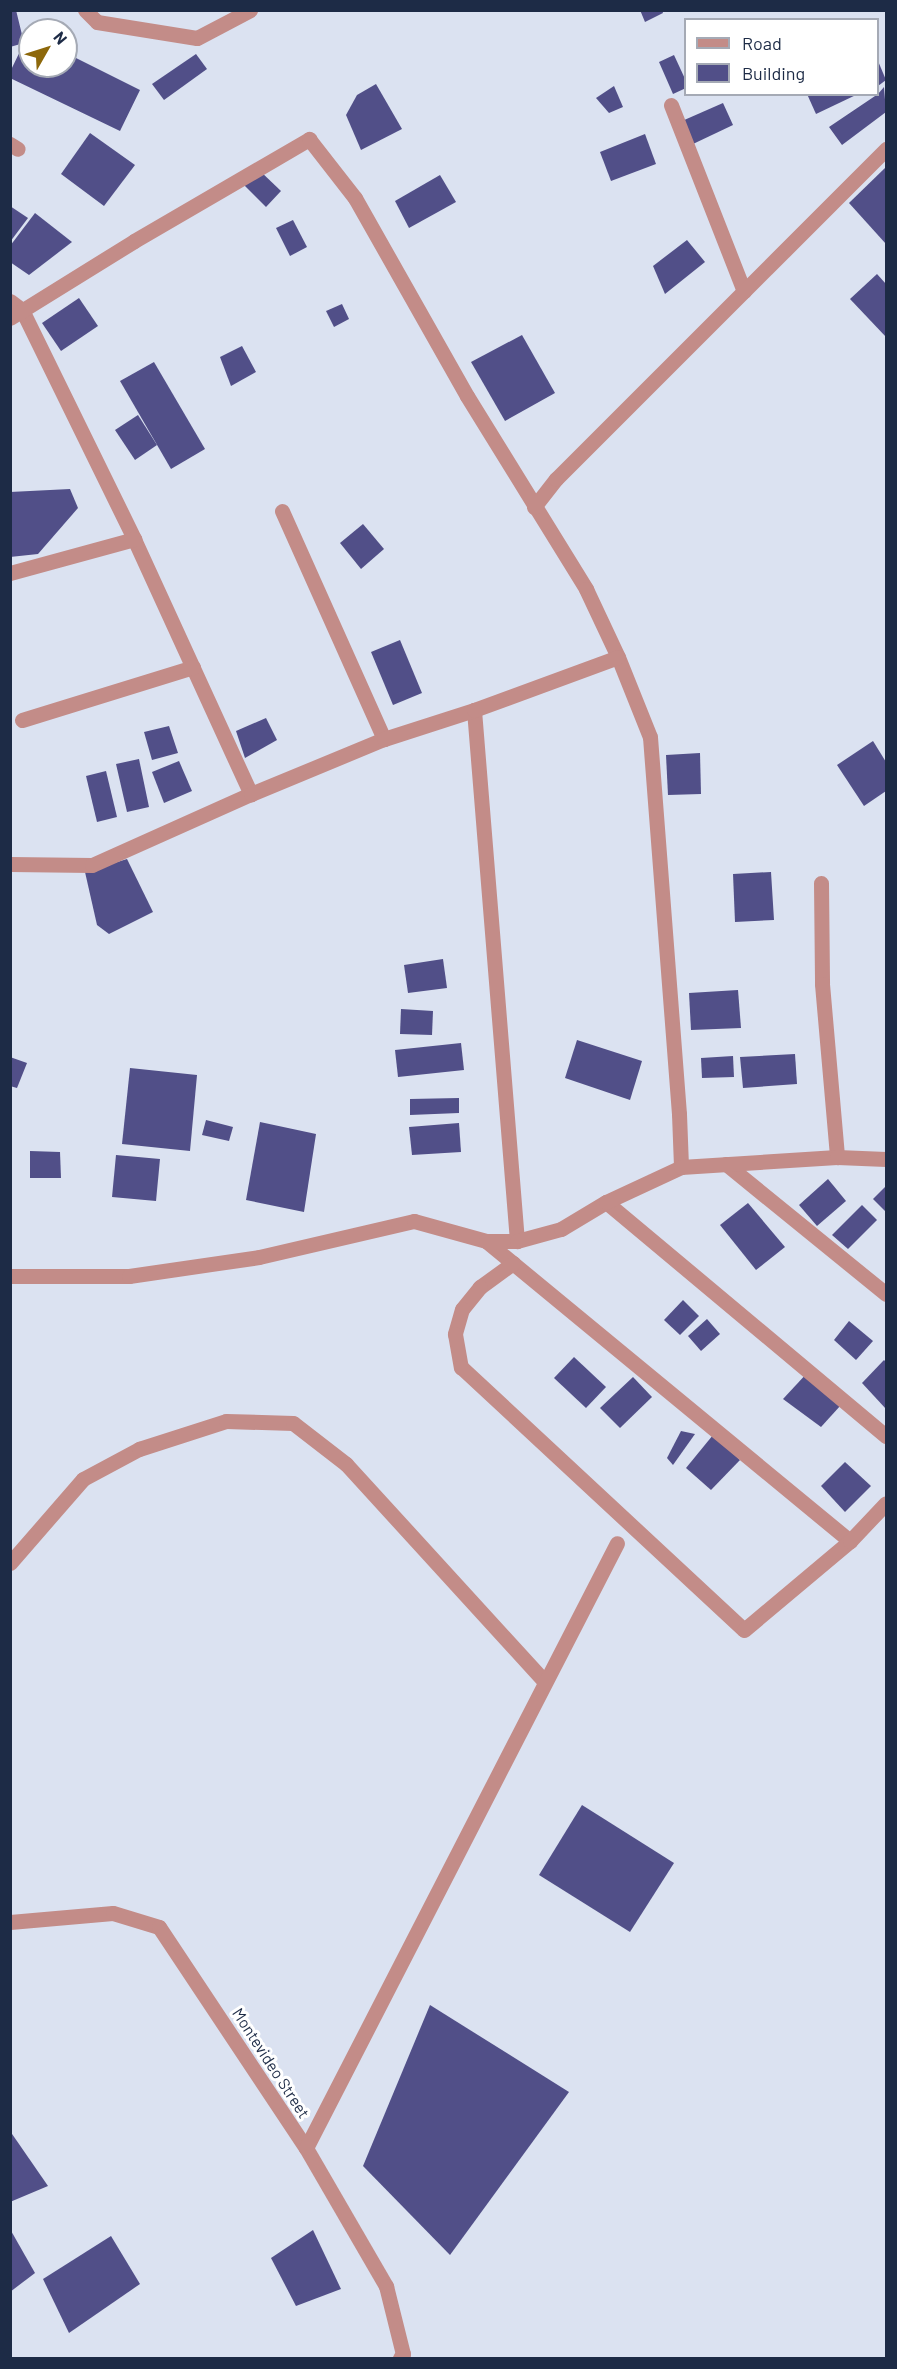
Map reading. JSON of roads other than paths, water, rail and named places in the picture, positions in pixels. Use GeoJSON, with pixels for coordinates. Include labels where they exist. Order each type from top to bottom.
{"type":"FeatureCollection","features":[{"type":"Feature","properties":{"kind":"street"},"geometry":{"type":"LineString","coordinates":[[85,10],[97,22],[197,38],[250,10]]}},
{"type":"Feature","properties":{"kind":"street"},"geometry":{"type":"LineString","coordinates":[[671,105],[744,291]]}},
{"type":"Feature","properties":{"kind":"street"},"geometry":{"type":"LineString","coordinates":[[251,794],[134,539],[14,310],[309,139],[355,198],[467,396],[586,590],[618,657],[650,738],[679,1114],[681,1167]]}},
{"type":"Feature","properties":{"kind":"street"},"geometry":{"type":"LineString","coordinates":[[534,507],[556,479],[886,149]]}},
{"type":"Feature","properties":{"kind":"street"},"geometry":{"type":"LineString","coordinates":[[282,511],[384,739]]}},
{"type":"Feature","properties":{"kind":"street"},"geometry":{"type":"LineString","coordinates":[[10,573],[134,539]]}},
{"type":"Feature","properties":{"kind":"street"},"geometry":{"type":"LineString","coordinates":[[10,864],[92,865],[251,794],[384,739],[474,711],[618,657]]}},
{"type":"Feature","properties":{"kind":"street"},"geometry":{"type":"LineString","coordinates":[[22,720],[193,667]]}},
{"type":"Feature","properties":{"kind":"street"},"geometry":{"type":"LineString","coordinates":[[474,711],[517,1241]]}},
{"type":"Feature","properties":{"kind":"street"},"geometry":{"type":"LineString","coordinates":[[821,883],[822,984],[837,1157]]}},
{"type":"Feature","properties":{"kind":"street"},"geometry":{"type":"LineString","coordinates":[[10,1276],[129,1276],[259,1257],[414,1221],[486,1241],[517,1241],[561,1229],[606,1202],[681,1167],[837,1157],[886,1159]]}},
{"type":"Feature","properties":{"kind":"street"},"geometry":{"type":"LineString","coordinates":[[726,1164],[886,1294]]}},
{"type":"Feature","properties":{"kind":"street"},"geometry":{"type":"LineString","coordinates":[[606,1202],[886,1436]]}},
{"type":"Feature","properties":{"kind":"street"},"geometry":{"type":"LineString","coordinates":[[486,1241],[850,1540]]}},
{"type":"Feature","properties":{"kind":"street"},"geometry":{"type":"LineString","coordinates":[[513,1263],[480,1287],[462,1309],[455,1334],[461,1367],[744,1630],[850,1540],[886,1503]]}},
{"type":"Feature","properties":{"kind":"street"},"geometry":{"type":"LineString","coordinates":[[10,1563],[83,1479],[139,1449],[226,1421],[293,1423],[346,1464],[544,1681]]}},
{"type":"Feature","properties":{"kind":"street"},"geometry":{"type":"LineString","coordinates":[[306,2148],[544,1681],[617,1543]]}},
{"type":"Feature","properties":{"kind":"street","name":"Montevideo Street"},"geometry":{"type":"LineString","coordinates":[[10,1922],[112,1913],[159,1927],[306,2148],[386,2286],[403,2354],[400,2358]]}}]}
